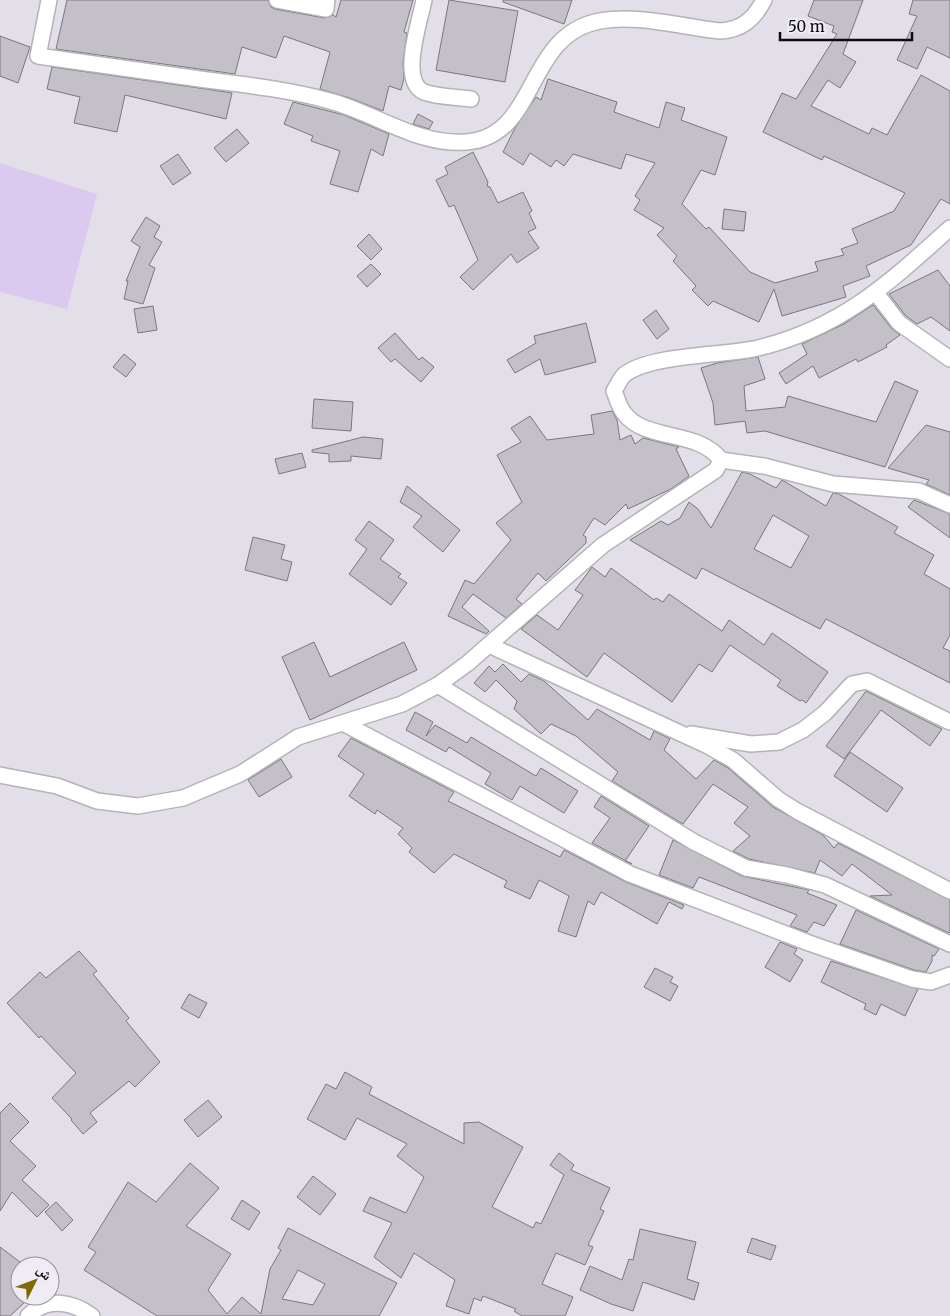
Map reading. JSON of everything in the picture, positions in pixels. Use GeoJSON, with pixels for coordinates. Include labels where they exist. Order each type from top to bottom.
{"type":"FeatureCollection","features":[{"type":"Feature","properties":{"kind":"street"},"geometry":{"type":"LineString","coordinates":[[49,0],[38,56],[269,88],[331,101],[410,132],[445,141],[468,142],[489,136],[504,127],[514,116],[544,62],[559,40],[577,28],[600,21],[630,19],[720,32],[732,31],[745,25],[757,14],[764,0]]}},
{"type":"Feature","properties":{"kind":"street"},"geometry":{"type":"LineString","coordinates":[[277,0],[326,9],[328,0]]}},
{"type":"Feature","properties":{"kind":"street"},"geometry":{"type":"LineString","coordinates":[[424,0],[410,67],[412,80],[423,92],[471,99]]}},
{"type":"Feature","properties":{"kind":"street"},"geometry":{"type":"LineString","coordinates":[[950,228],[876,293],[819,328],[758,348],[647,364],[624,376],[614,391],[624,413],[640,426],[701,444],[715,452],[721,460],[764,466],[833,484],[919,491],[950,505]]}},
{"type":"Feature","properties":{"kind":"street"},"geometry":{"type":"LineString","coordinates":[[876,293],[899,323],[950,359]]}},
{"type":"Feature","properties":{"kind":"street"},"geometry":{"type":"LineString","coordinates":[[0,775],[57,786],[97,801],[138,806],[183,798],[240,774],[298,737],[402,704],[438,685],[489,645],[603,545],[716,470],[721,460]]}},
{"type":"Feature","properties":{"kind":"street"},"geometry":{"type":"LineString","coordinates":[[489,645],[679,732],[733,760],[778,799],[797,811],[950,891]]}},
{"type":"Feature","properties":{"kind":"street"},"geometry":{"type":"LineString","coordinates":[[679,732],[751,744],[779,742],[803,730],[824,714],[852,684],[867,681],[950,722]]}},
{"type":"Feature","properties":{"kind":"street"},"geometry":{"type":"LineString","coordinates":[[438,685],[686,837],[746,868],[788,875],[825,885],[950,944]]}},
{"type":"Feature","properties":{"kind":"street"},"geometry":{"type":"LineString","coordinates":[[343,722],[630,874],[809,943],[912,980],[931,982],[950,976]]}},
{"type":"Feature","properties":{"kind":"street"},"geometry":{"type":"LineString","coordinates":[[28,1316],[47,1303],[64,1303],[92,1316]]}},
{"type":"Feature","properties":{"kind":"shaded area"},"geometry":{"type":"Polygon","coordinates":[[[0,163],[97,194],[67,309],[0,292],[0,163]]]}},
{"type":"Feature","properties":{"kind":"building"},"geometry":{"type":"Polygon","coordinates":[[[67,0],[268,0],[271,7],[275,9],[325,18],[333,15],[336,17],[341,0],[413,0],[404,32],[407,33],[403,63],[404,78],[401,90],[389,86],[383,111],[320,89],[330,52],[284,36],[276,58],[242,47],[235,74],[56,49],[67,0]]]}},
{"type":"Feature","properties":{"kind":"building"},"geometry":{"type":"Polygon","coordinates":[[[449,0],[518,11],[505,82],[436,70],[449,0]]]}},
{"type":"Feature","properties":{"kind":"building"},"geometry":{"type":"Polygon","coordinates":[[[503,0],[572,0],[564,24],[503,2],[503,0]]]}},
{"type":"Feature","properties":{"kind":"building"},"geometry":{"type":"Polygon","coordinates":[[[814,0],[863,0],[843,54],[856,62],[840,88],[828,80],[811,106],[869,134],[872,128],[887,135],[921,75],[950,91],[950,204],[941,199],[911,245],[866,266],[870,276],[843,286],[846,297],[782,316],[774,289],[759,322],[713,301],[708,306],[692,290],[696,286],[673,261],[677,256],[657,235],[664,228],[634,210],[640,200],[635,196],[655,163],[626,154],[621,169],[573,154],[564,166],[556,160],[551,167],[530,153],[523,165],[503,152],[515,128],[536,97],[541,100],[548,79],[617,102],[614,112],[659,128],[666,102],[685,108],[681,120],[727,137],[715,175],[701,170],[682,204],[706,229],[709,227],[750,272],[775,283],[818,271],[815,262],[844,255],[841,249],[858,243],[852,229],[894,211],[905,193],[824,156],[822,160],[763,132],[782,93],[796,99],[837,34],[832,32],[834,26],[808,16],[814,0]]]}},
{"type":"Feature","properties":{"kind":"building"},"geometry":{"type":"Polygon","coordinates":[[[913,0],[950,0],[950,58],[927,47],[917,69],[897,60],[917,16],[909,14],[913,0]]]}},
{"type":"Feature","properties":{"kind":"building"},"geometry":{"type":"Polygon","coordinates":[[[0,36],[30,47],[18,83],[0,76],[0,36]]]}},
{"type":"Feature","properties":{"kind":"building"},"geometry":{"type":"Polygon","coordinates":[[[52,67],[232,93],[226,119],[125,95],[117,132],[74,123],[80,97],[47,89],[52,67]]]}},
{"type":"Feature","properties":{"kind":"building"},"geometry":{"type":"Polygon","coordinates":[[[293,102],[344,115],[389,134],[383,156],[371,149],[358,192],[330,184],[340,151],[311,141],[313,136],[284,124],[293,102]]]}},
{"type":"Feature","properties":{"kind":"building"},"geometry":{"type":"Polygon","coordinates":[[[418,114],[433,122],[429,129],[413,124],[418,114]]]}},
{"type":"Feature","properties":{"kind":"building"},"geometry":{"type":"Polygon","coordinates":[[[237,129],[249,143],[226,162],[214,148],[237,129]]]}},
{"type":"Feature","properties":{"kind":"building"},"geometry":{"type":"Polygon","coordinates":[[[473,152],[488,182],[487,186],[490,187],[498,203],[523,192],[532,211],[529,213],[536,228],[528,232],[539,248],[517,263],[511,254],[473,290],[460,277],[478,260],[454,205],[449,207],[436,180],[448,174],[445,167],[473,152]]]}},
{"type":"Feature","properties":{"kind":"building"},"geometry":{"type":"Polygon","coordinates":[[[178,154],[191,173],[173,185],[160,166],[178,154]]]}},
{"type":"Feature","properties":{"kind":"building"},"geometry":{"type":"Polygon","coordinates":[[[724,209],[746,212],[744,231],[722,229],[724,209]]]}},
{"type":"Feature","properties":{"kind":"building"},"geometry":{"type":"Polygon","coordinates":[[[146,217],[160,226],[154,237],[162,242],[149,265],[155,268],[143,304],[124,299],[128,281],[126,281],[140,247],[131,241],[146,217]]]}},
{"type":"Feature","properties":{"kind":"building"},"geometry":{"type":"Polygon","coordinates":[[[369,234],[382,249],[371,260],[357,246],[369,234]]]}},
{"type":"Feature","properties":{"kind":"building"},"geometry":{"type":"Polygon","coordinates":[[[371,264],[381,274],[367,287],[357,276],[371,264]]]}},
{"type":"Feature","properties":{"kind":"building"},"geometry":{"type":"Polygon","coordinates":[[[938,270],[950,286],[950,331],[931,317],[917,324],[906,316],[889,294],[938,270]]]}},
{"type":"Feature","properties":{"kind":"building"},"geometry":{"type":"Polygon","coordinates":[[[873,305],[892,329],[900,335],[886,345],[887,347],[858,362],[856,359],[819,378],[813,366],[786,384],[779,373],[807,354],[802,344],[844,324],[873,305]]]}},
{"type":"Feature","properties":{"kind":"building"},"geometry":{"type":"Polygon","coordinates":[[[153,306],[157,330],[138,333],[134,309],[153,306]]]}},
{"type":"Feature","properties":{"kind":"building"},"geometry":{"type":"Polygon","coordinates":[[[656,310],[669,329],[657,339],[643,320],[656,310]]]}},
{"type":"Feature","properties":{"kind":"building"},"geometry":{"type":"Polygon","coordinates":[[[586,323],[596,362],[545,375],[540,359],[515,373],[507,360],[536,343],[534,336],[586,323]]]}},
{"type":"Feature","properties":{"kind":"building"},"geometry":{"type":"Polygon","coordinates":[[[395,333],[419,360],[422,357],[434,367],[421,382],[395,359],[391,362],[378,348],[395,333]]]}},
{"type":"Feature","properties":{"kind":"building"},"geometry":{"type":"Polygon","coordinates":[[[124,354],[136,364],[126,377],[113,367],[124,354]]]}},
{"type":"Feature","properties":{"kind":"building"},"geometry":{"type":"Polygon","coordinates":[[[758,357],[765,379],[744,386],[746,411],[785,407],[788,396],[876,422],[895,381],[918,391],[885,467],[765,431],[747,433],[745,421],[715,425],[713,403],[701,368],[717,363],[758,357]]]}},
{"type":"Feature","properties":{"kind":"building"},"geometry":{"type":"Polygon","coordinates":[[[314,399],[353,402],[351,431],[312,428],[314,399]]]}},
{"type":"Feature","properties":{"kind":"building"},"geometry":{"type":"Polygon","coordinates":[[[612,411],[617,420],[620,440],[631,435],[635,444],[643,438],[679,447],[676,449],[689,476],[671,489],[628,509],[626,504],[605,525],[594,518],[583,535],[586,537],[586,543],[546,581],[538,573],[516,599],[522,604],[506,618],[473,594],[462,607],[489,631],[486,634],[448,616],[465,580],[474,584],[511,540],[496,523],[522,502],[497,455],[521,442],[511,428],[530,416],[547,440],[594,434],[591,415],[612,411]]]}},
{"type":"Feature","properties":{"kind":"building"},"geometry":{"type":"Polygon","coordinates":[[[926,425],[950,432],[950,495],[926,484],[929,480],[888,468],[926,425]]]}},
{"type":"Feature","properties":{"kind":"building"},"geometry":{"type":"Polygon","coordinates":[[[363,437],[383,439],[381,459],[351,456],[351,461],[329,462],[329,454],[312,452],[312,450],[363,437]]]}},
{"type":"Feature","properties":{"kind":"building"},"geometry":{"type":"Polygon","coordinates":[[[302,453],[306,467],[279,474],[275,459],[302,453]]]}},
{"type":"Feature","properties":{"kind":"building"},"geometry":{"type":"Polygon","coordinates":[[[742,472],[750,474],[776,488],[782,480],[826,506],[833,493],[839,494],[898,527],[894,533],[934,555],[924,574],[950,589],[950,635],[943,648],[950,651],[950,683],[826,619],[820,629],[702,568],[696,579],[630,540],[661,521],[668,525],[680,518],[689,502],[698,509],[711,528],[742,472]],[[773,515],[754,549],[791,568],[809,536],[773,515]]]}},
{"type":"Feature","properties":{"kind":"building"},"geometry":{"type":"Polygon","coordinates":[[[407,486],[460,530],[443,552],[413,527],[422,516],[400,502],[407,486]]]}},
{"type":"Feature","properties":{"kind":"building"},"geometry":{"type":"Polygon","coordinates":[[[914,500],[950,514],[950,538],[908,507],[914,500]]]}},
{"type":"Feature","properties":{"kind":"building"},"geometry":{"type":"Polygon","coordinates":[[[369,521],[394,540],[380,559],[401,574],[398,577],[407,583],[391,605],[349,574],[367,549],[355,540],[369,521]]]}},
{"type":"Feature","properties":{"kind":"building"},"geometry":{"type":"Polygon","coordinates":[[[253,537],[285,545],[281,559],[292,562],[287,581],[245,570],[253,537]]]}},
{"type":"Feature","properties":{"kind":"building"},"geometry":{"type":"Polygon","coordinates":[[[592,567],[605,577],[611,568],[654,600],[656,598],[663,602],[669,594],[722,631],[729,620],[764,645],[772,633],[828,672],[806,703],[777,686],[781,680],[730,645],[712,672],[699,664],[672,702],[604,653],[587,677],[521,629],[537,615],[558,630],[583,595],[575,590],[592,567]]]}},
{"type":"Feature","properties":{"kind":"building"},"geometry":{"type":"Polygon","coordinates":[[[314,642],[330,677],[404,642],[417,670],[310,720],[282,657],[314,642]]]}},
{"type":"Feature","properties":{"kind":"building"},"geometry":{"type":"Polygon","coordinates":[[[503,664],[521,682],[529,674],[544,681],[588,720],[597,709],[650,740],[654,731],[670,739],[664,750],[696,779],[714,760],[728,768],[773,807],[823,835],[834,848],[838,843],[950,900],[950,932],[870,896],[892,895],[852,864],[842,876],[820,860],[815,873],[749,859],[733,851],[750,836],[734,823],[748,807],[713,784],[683,824],[612,781],[618,772],[576,736],[551,724],[541,734],[514,709],[517,701],[496,680],[485,692],[474,683],[489,666],[495,672],[503,664]]]}},
{"type":"Feature","properties":{"kind":"building"},"geometry":{"type":"Polygon","coordinates":[[[866,691],[942,729],[930,746],[881,710],[844,759],[826,746],[866,691]]]}},
{"type":"Feature","properties":{"kind":"building"},"geometry":{"type":"Polygon","coordinates":[[[415,712],[433,722],[426,736],[435,725],[467,743],[471,737],[536,776],[541,768],[578,791],[564,813],[520,786],[512,800],[485,784],[491,773],[449,747],[446,752],[406,730],[415,712]]]}},
{"type":"Feature","properties":{"kind":"building"},"geometry":{"type":"Polygon","coordinates":[[[351,738],[454,792],[448,801],[560,857],[564,850],[626,882],[684,905],[682,909],[669,902],[657,924],[601,892],[594,905],[588,901],[576,937],[558,931],[569,896],[539,880],[530,899],[504,887],[507,881],[454,854],[434,873],[409,852],[412,848],[398,834],[403,828],[377,810],[375,814],[349,796],[364,774],[338,756],[351,738]]]}},
{"type":"Feature","properties":{"kind":"building"},"geometry":{"type":"Polygon","coordinates":[[[850,752],[903,788],[887,812],[834,776],[850,752]]]}},
{"type":"Feature","properties":{"kind":"building"},"geometry":{"type":"Polygon","coordinates":[[[281,759],[292,777],[259,797],[248,780],[281,759]]]}},
{"type":"Feature","properties":{"kind":"building"},"geometry":{"type":"Polygon","coordinates":[[[601,796],[649,826],[625,861],[592,843],[610,818],[594,807],[601,796]]]}},
{"type":"Feature","properties":{"kind":"building"},"geometry":{"type":"Polygon","coordinates":[[[673,840],[742,876],[809,890],[807,893],[837,905],[824,926],[814,922],[807,932],[790,926],[797,915],[699,877],[693,888],[659,875],[673,840]]]}},
{"type":"Feature","properties":{"kind":"building"},"geometry":{"type":"Polygon","coordinates":[[[856,910],[939,949],[934,956],[932,955],[932,961],[926,972],[914,970],[840,944],[856,910]]]}},
{"type":"Feature","properties":{"kind":"building"},"geometry":{"type":"Polygon","coordinates":[[[780,942],[797,949],[794,954],[803,960],[790,982],[765,967],[780,942]]]}},
{"type":"Feature","properties":{"kind":"building"},"geometry":{"type":"Polygon","coordinates":[[[79,951],[97,971],[93,974],[129,1018],[126,1021],[160,1062],[135,1087],[129,1081],[90,1113],[97,1122],[83,1134],[52,1098],[76,1073],[41,1036],[39,1038],[7,1003],[40,972],[46,978],[79,951]]]}},
{"type":"Feature","properties":{"kind":"building"},"geometry":{"type":"Polygon","coordinates":[[[831,961],[918,989],[905,1016],[881,1004],[876,1015],[864,1009],[866,1004],[821,982],[831,961]]]}},
{"type":"Feature","properties":{"kind":"building"},"geometry":{"type":"Polygon","coordinates":[[[655,968],[673,977],[670,982],[678,986],[670,1001],[644,987],[655,968]]]}},
{"type":"Feature","properties":{"kind":"building"},"geometry":{"type":"Polygon","coordinates":[[[189,994],[207,1003],[199,1018],[181,1008],[189,994]]]}},
{"type":"Feature","properties":{"kind":"building"},"geometry":{"type":"Polygon","coordinates":[[[345,1072],[372,1087],[369,1094],[464,1144],[464,1123],[479,1122],[523,1147],[492,1207],[533,1228],[536,1222],[541,1224],[564,1175],[550,1165],[559,1153],[574,1165],[571,1170],[610,1188],[600,1209],[604,1211],[588,1245],[593,1247],[585,1265],[556,1253],[542,1284],[573,1297],[565,1316],[522,1316],[514,1311],[516,1309],[483,1296],[481,1301],[474,1298],[469,1314],[446,1306],[455,1280],[414,1253],[401,1278],[374,1257],[392,1223],[363,1211],[370,1197],[406,1213],[424,1177],[397,1156],[407,1144],[357,1118],[345,1140],[307,1119],[326,1084],[336,1089],[345,1072]]]}},
{"type":"Feature","properties":{"kind":"building"},"geometry":{"type":"Polygon","coordinates":[[[208,1100],[222,1117],[198,1137],[184,1120],[208,1100]]]}},
{"type":"Feature","properties":{"kind":"building"},"geometry":{"type":"Polygon","coordinates":[[[10,1103],[29,1122],[10,1141],[36,1166],[22,1180],[49,1205],[37,1217],[12,1192],[0,1211],[0,1113],[10,1103]]]}},
{"type":"Feature","properties":{"kind":"building"},"geometry":{"type":"Polygon","coordinates":[[[190,1163],[219,1188],[186,1226],[231,1254],[208,1290],[227,1314],[242,1297],[261,1314],[270,1269],[281,1250],[278,1248],[288,1228],[397,1283],[379,1316],[157,1316],[84,1270],[96,1252],[88,1247],[128,1182],[156,1202],[190,1163]],[[298,1270],[282,1299],[313,1305],[325,1284],[298,1270]]]}},
{"type":"Feature","properties":{"kind":"building"},"geometry":{"type":"Polygon","coordinates":[[[313,1176],[336,1194],[320,1215],[297,1197],[313,1176]]]}},
{"type":"Feature","properties":{"kind":"building"},"geometry":{"type":"Polygon","coordinates":[[[242,1200],[260,1212],[249,1230],[231,1219],[242,1200]]]}},
{"type":"Feature","properties":{"kind":"building"},"geometry":{"type":"Polygon","coordinates":[[[56,1202],[73,1220],[62,1231],[45,1212],[56,1202]]]}},
{"type":"Feature","properties":{"kind":"building"},"geometry":{"type":"Polygon","coordinates":[[[640,1229],[696,1242],[687,1279],[699,1283],[694,1300],[643,1282],[633,1311],[611,1304],[580,1290],[590,1266],[622,1280],[629,1259],[633,1260],[640,1229]]]}},
{"type":"Feature","properties":{"kind":"building"},"geometry":{"type":"Polygon","coordinates":[[[752,1238],[776,1246],[771,1260],[747,1252],[752,1238]]]}},
{"type":"Feature","properties":{"kind":"building"},"geometry":{"type":"Polygon","coordinates":[[[0,1247],[12,1256],[10,1256],[10,1306],[21,1306],[10,1316],[0,1316],[0,1247]]]}}]}
